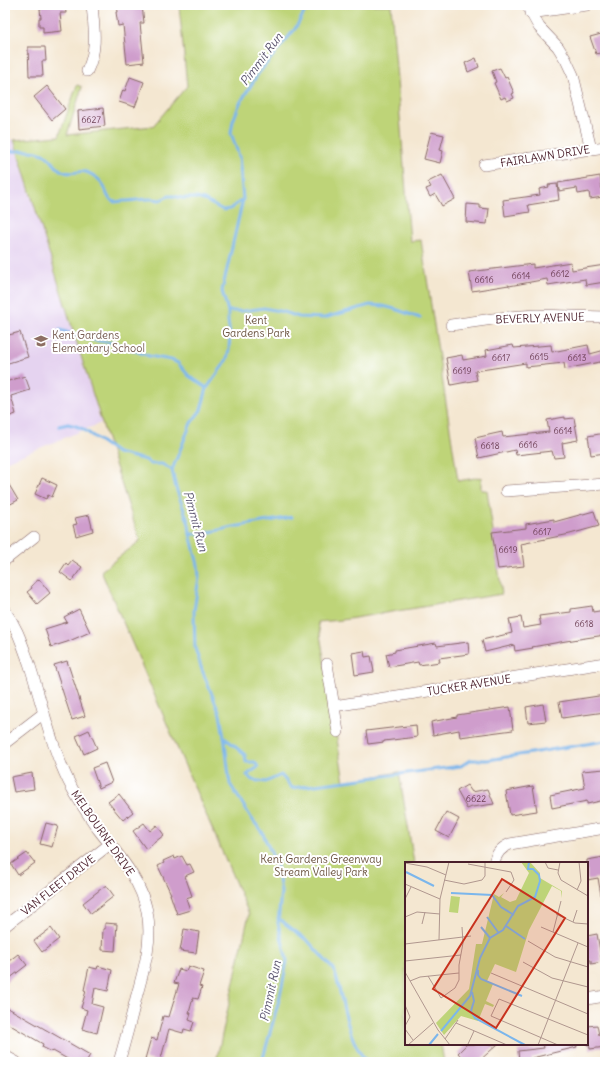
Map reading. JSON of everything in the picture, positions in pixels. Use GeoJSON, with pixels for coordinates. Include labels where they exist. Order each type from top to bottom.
{"type":"FeatureCollection","features":[{"type":"Feature","properties":{"kind":"street"},"geometry":{"type":"LineString","coordinates":[[87,71],[94,54],[95,42],[92,5]]}},
{"type":"Feature","properties":{"kind":"street"},"geometry":{"type":"LineString","coordinates":[[587,5],[529,9],[539,27],[558,47],[573,75],[591,149]]}},
{"type":"Feature","properties":{"kind":"street","name":"FAIRLAWN DRIVE"},"geometry":{"type":"LineString","coordinates":[[484,165],[605,147]]}},
{"type":"Feature","properties":{"kind":"street","name":"BEVERLY AVENUE"},"geometry":{"type":"LineString","coordinates":[[451,325],[507,317],[538,315],[605,317]]}},
{"type":"Feature","properties":{"kind":"street"},"geometry":{"type":"LineString","coordinates":[[506,491],[605,484]]}},
{"type":"Feature","properties":{"kind":"street"},"geometry":{"type":"LineString","coordinates":[[5,560],[34,537]]}},
{"type":"Feature","properties":{"kind":"street","name":"MELBOURNE DRIVE"},"geometry":{"type":"LineString","coordinates":[[5,611],[18,631],[61,764],[72,788],[84,810],[126,864],[136,880],[144,901],[149,929],[148,945],[144,968],[120,1062]]}},
{"type":"Feature","properties":{"kind":"street","name":"TUCKER AVENUE"},"geometry":{"type":"LineString","coordinates":[[334,706],[605,663]]}},
{"type":"Feature","properties":{"kind":"street"},"geometry":{"type":"LineString","coordinates":[[327,664],[338,732]]}},
{"type":"Feature","properties":{"kind":"street"},"geometry":{"type":"LineString","coordinates":[[5,743],[44,713]]}},
{"type":"Feature","properties":{"kind":"street"},"geometry":{"type":"LineString","coordinates":[[494,862],[495,849],[510,844],[605,828]]}},
{"type":"Feature","properties":{"kind":"street","name":"VAN FLEET DRIVE"},"geometry":{"type":"LineString","coordinates":[[5,926],[110,844]]}},
{"type":"Feature","properties":{"kind":"street"},"geometry":{"type":"LineString","coordinates":[[588,998],[605,996]]}},
{"type":"Feature","properties":{"kind":"street"},"geometry":{"type":"LineString","coordinates":[[5,1056],[16,1062]]}},
{"type":"Feature","properties":{"kind":"shaded area","name":"Kent Gardens Elementary School"},"geometry":{"type":"Polygon","coordinates":[[[13,139],[101,423],[5,462],[5,142],[13,139]]]}},
{"type":"Feature","properties":{"kind":"green space","name":"Kent Gardens Park"},"geometry":{"type":"Polygon","coordinates":[[[179,5],[391,5],[410,241],[421,240],[458,481],[481,477],[481,490],[487,490],[502,594],[342,620],[318,622],[344,782],[399,772],[414,862],[405,862],[405,1045],[441,1045],[444,1062],[216,1062],[249,914],[101,571],[140,541],[14,140],[59,136],[77,85],[82,87],[67,135],[153,126],[187,86],[179,5]]]}},
{"type":"Feature","properties":{"kind":"building"},"geometry":{"type":"Polygon","coordinates":[[[42,5],[65,5],[66,13],[60,13],[62,31],[43,33],[43,27],[39,27],[39,18],[41,18],[40,9],[42,9],[42,5]]]}},
{"type":"Feature","properties":{"kind":"building"},"geometry":{"type":"Polygon","coordinates":[[[117,5],[142,5],[144,23],[140,23],[144,62],[127,64],[123,25],[118,26],[116,12],[118,12],[117,5]]]}},
{"type":"Feature","properties":{"kind":"building"},"geometry":{"type":"Polygon","coordinates":[[[605,33],[605,52],[596,54],[590,37],[605,33]]]}},
{"type":"Feature","properties":{"kind":"building"},"geometry":{"type":"Polygon","coordinates":[[[28,47],[45,47],[46,61],[42,61],[43,76],[29,76],[28,47]]]}},
{"type":"Feature","properties":{"kind":"building"},"geometry":{"type":"Polygon","coordinates":[[[476,58],[479,67],[468,72],[465,63],[476,58]]]}},
{"type":"Feature","properties":{"kind":"building"},"geometry":{"type":"Polygon","coordinates":[[[500,68],[505,78],[507,77],[514,93],[512,94],[514,98],[507,101],[505,97],[501,99],[494,83],[496,82],[492,71],[500,68]]]}},
{"type":"Feature","properties":{"kind":"building"},"geometry":{"type":"Polygon","coordinates":[[[130,77],[144,82],[135,107],[119,102],[130,77]]]}},
{"type":"Feature","properties":{"kind":"building"},"geometry":{"type":"Polygon","coordinates":[[[47,86],[65,109],[52,120],[34,97],[47,86]]]}},
{"type":"Feature","properties":{"kind":"building"},"geometry":{"type":"Polygon","coordinates":[[[103,108],[105,126],[79,129],[78,111],[103,108]]]}},
{"type":"Feature","properties":{"kind":"building"},"geometry":{"type":"Polygon","coordinates":[[[431,132],[444,135],[440,150],[443,151],[440,163],[424,159],[431,132]]]}},
{"type":"Feature","properties":{"kind":"building"},"geometry":{"type":"Polygon","coordinates":[[[442,175],[455,199],[442,206],[435,194],[430,197],[426,189],[431,187],[428,182],[442,175]]]}},
{"type":"Feature","properties":{"kind":"building"},"geometry":{"type":"Polygon","coordinates":[[[600,176],[603,197],[590,199],[589,192],[578,194],[577,188],[559,191],[558,183],[600,176]]]}},
{"type":"Feature","properties":{"kind":"building"},"geometry":{"type":"Polygon","coordinates":[[[557,184],[559,200],[528,205],[530,212],[505,216],[503,200],[540,195],[539,189],[549,187],[548,185],[557,184]]]}},
{"type":"Feature","properties":{"kind":"building"},"geometry":{"type":"Polygon","coordinates":[[[467,204],[480,205],[480,208],[489,209],[487,224],[466,222],[467,204]]]}},
{"type":"Feature","properties":{"kind":"building"},"geometry":{"type":"Polygon","coordinates":[[[571,262],[572,270],[605,265],[605,282],[586,285],[585,279],[548,285],[547,279],[472,291],[469,272],[533,264],[533,268],[571,262]]]}},
{"type":"Feature","properties":{"kind":"building"},"geometry":{"type":"Polygon","coordinates":[[[20,332],[28,357],[5,364],[5,336],[20,332]]]}},
{"type":"Feature","properties":{"kind":"building"},"geometry":{"type":"Polygon","coordinates":[[[513,345],[514,348],[551,345],[552,352],[588,345],[590,354],[605,350],[605,361],[565,369],[564,363],[526,367],[526,363],[475,371],[477,380],[451,385],[446,358],[462,355],[463,360],[487,356],[486,350],[513,345]]]}},
{"type":"Feature","properties":{"kind":"building"},"geometry":{"type":"Polygon","coordinates":[[[25,376],[30,390],[11,396],[16,414],[5,418],[5,382],[25,376]]]}},
{"type":"Feature","properties":{"kind":"building"},"geometry":{"type":"Polygon","coordinates":[[[565,417],[565,419],[574,418],[578,440],[562,443],[564,457],[554,458],[552,451],[516,455],[515,450],[479,458],[475,438],[502,432],[503,437],[549,432],[547,420],[565,417]]]}},
{"type":"Feature","properties":{"kind":"building"},"geometry":{"type":"Polygon","coordinates":[[[605,433],[605,453],[591,455],[588,436],[605,433]]]}},
{"type":"Feature","properties":{"kind":"building"},"geometry":{"type":"Polygon","coordinates":[[[5,478],[18,500],[5,507],[5,478]]]}},
{"type":"Feature","properties":{"kind":"building"},"geometry":{"type":"Polygon","coordinates":[[[42,478],[57,485],[52,497],[48,495],[46,499],[35,494],[42,478]]]}},
{"type":"Feature","properties":{"kind":"building"},"geometry":{"type":"Polygon","coordinates":[[[594,511],[599,526],[570,534],[521,544],[524,566],[498,569],[492,532],[526,528],[526,524],[554,519],[554,522],[594,511]]]}},
{"type":"Feature","properties":{"kind":"building"},"geometry":{"type":"Polygon","coordinates":[[[89,515],[93,531],[76,536],[73,525],[77,524],[75,518],[89,515]]]}},
{"type":"Feature","properties":{"kind":"building"},"geometry":{"type":"Polygon","coordinates":[[[72,560],[82,567],[72,581],[60,572],[66,563],[68,565],[72,560]]]}},
{"type":"Feature","properties":{"kind":"building"},"geometry":{"type":"Polygon","coordinates":[[[39,579],[50,593],[37,604],[27,592],[39,579]]]}},
{"type":"Feature","properties":{"kind":"building"},"geometry":{"type":"Polygon","coordinates":[[[592,606],[593,612],[605,610],[605,635],[515,651],[514,645],[485,652],[482,640],[512,633],[509,619],[521,617],[523,628],[541,625],[539,616],[571,612],[571,609],[592,606]]]}},
{"type":"Feature","properties":{"kind":"building"},"geometry":{"type":"Polygon","coordinates":[[[79,609],[90,632],[51,647],[45,629],[67,622],[64,617],[79,609]]]}},
{"type":"Feature","properties":{"kind":"building"},"geometry":{"type":"Polygon","coordinates":[[[468,642],[469,654],[439,658],[440,662],[419,665],[418,662],[389,667],[386,654],[395,652],[395,650],[436,643],[437,646],[468,642]]]}},
{"type":"Feature","properties":{"kind":"building"},"geometry":{"type":"Polygon","coordinates":[[[364,651],[365,657],[371,656],[374,672],[355,675],[352,653],[364,651]]]}},
{"type":"Feature","properties":{"kind":"building"},"geometry":{"type":"Polygon","coordinates":[[[67,661],[85,716],[72,720],[54,665],[67,661]]]}},
{"type":"Feature","properties":{"kind":"building"},"geometry":{"type":"Polygon","coordinates":[[[605,695],[605,712],[562,718],[559,702],[605,695]]]}},
{"type":"Feature","properties":{"kind":"building"},"geometry":{"type":"Polygon","coordinates":[[[543,704],[546,721],[528,723],[526,707],[543,704]]]}},
{"type":"Feature","properties":{"kind":"building"},"geometry":{"type":"Polygon","coordinates":[[[510,707],[513,730],[460,737],[459,730],[433,735],[431,722],[457,717],[457,715],[510,707]]]}},
{"type":"Feature","properties":{"kind":"building"},"geometry":{"type":"Polygon","coordinates":[[[416,725],[417,737],[368,744],[366,731],[416,725]]]}},
{"type":"Feature","properties":{"kind":"building"},"geometry":{"type":"Polygon","coordinates":[[[89,730],[97,748],[84,754],[76,736],[89,730]]]}},
{"type":"Feature","properties":{"kind":"building"},"geometry":{"type":"Polygon","coordinates":[[[105,763],[112,782],[99,788],[92,768],[105,763]]]}},
{"type":"Feature","properties":{"kind":"building"},"geometry":{"type":"Polygon","coordinates":[[[605,769],[605,800],[587,804],[587,801],[552,808],[550,795],[585,788],[582,771],[605,769]]]}},
{"type":"Feature","properties":{"kind":"building"},"geometry":{"type":"Polygon","coordinates":[[[32,773],[34,789],[14,792],[11,777],[32,773]]]}},
{"type":"Feature","properties":{"kind":"building"},"geometry":{"type":"Polygon","coordinates":[[[467,785],[472,792],[488,789],[494,804],[467,809],[457,791],[467,785]]]}},
{"type":"Feature","properties":{"kind":"building"},"geometry":{"type":"Polygon","coordinates":[[[533,786],[537,811],[510,815],[506,791],[533,786]]]}},
{"type":"Feature","properties":{"kind":"building"},"geometry":{"type":"Polygon","coordinates":[[[119,794],[133,812],[123,820],[108,802],[119,794]]]}},
{"type":"Feature","properties":{"kind":"building"},"geometry":{"type":"Polygon","coordinates":[[[446,812],[459,819],[449,838],[436,831],[446,812]]]}},
{"type":"Feature","properties":{"kind":"building"},"geometry":{"type":"Polygon","coordinates":[[[46,823],[58,826],[52,847],[40,844],[46,823]]]}},
{"type":"Feature","properties":{"kind":"building"},"geometry":{"type":"Polygon","coordinates":[[[144,823],[150,831],[157,825],[164,835],[146,849],[133,831],[144,823]]]}},
{"type":"Feature","properties":{"kind":"building"},"geometry":{"type":"Polygon","coordinates":[[[27,853],[35,863],[18,875],[11,864],[27,853]]]}},
{"type":"Feature","properties":{"kind":"building"},"geometry":{"type":"Polygon","coordinates":[[[174,856],[175,859],[182,856],[187,865],[190,864],[194,872],[185,876],[192,896],[186,898],[190,910],[177,914],[171,894],[158,866],[164,863],[163,861],[174,856]]]}},
{"type":"Feature","properties":{"kind":"building"},"geometry":{"type":"Polygon","coordinates":[[[604,857],[605,894],[601,895],[598,878],[588,880],[587,860],[604,857]]]}},
{"type":"Feature","properties":{"kind":"building"},"geometry":{"type":"Polygon","coordinates":[[[106,885],[114,896],[91,914],[83,903],[106,885]]]}},
{"type":"Feature","properties":{"kind":"building"},"geometry":{"type":"Polygon","coordinates":[[[105,923],[117,924],[115,951],[102,950],[103,929],[105,929],[105,923]]]}},
{"type":"Feature","properties":{"kind":"building"},"geometry":{"type":"Polygon","coordinates":[[[51,928],[59,939],[42,952],[34,941],[51,928]]]}},
{"type":"Feature","properties":{"kind":"building"},"geometry":{"type":"Polygon","coordinates":[[[184,929],[199,932],[196,953],[180,951],[184,929]]]}},
{"type":"Feature","properties":{"kind":"building"},"geometry":{"type":"Polygon","coordinates":[[[597,934],[602,962],[591,964],[591,960],[588,960],[588,936],[597,934]]]}},
{"type":"Feature","properties":{"kind":"building"},"geometry":{"type":"Polygon","coordinates":[[[18,954],[27,965],[5,982],[5,964],[18,954]]]}},
{"type":"Feature","properties":{"kind":"building"},"geometry":{"type":"Polygon","coordinates":[[[98,966],[112,970],[108,991],[95,988],[92,1004],[103,1007],[97,1033],[82,1029],[87,1010],[81,1008],[86,991],[84,990],[89,967],[97,969],[98,966]]]}},
{"type":"Feature","properties":{"kind":"building"},"geometry":{"type":"Polygon","coordinates":[[[188,966],[204,971],[199,986],[202,987],[198,999],[193,998],[189,1013],[191,1013],[189,1020],[194,1022],[191,1031],[184,1029],[183,1033],[169,1029],[160,1062],[145,1059],[151,1038],[157,1040],[163,1016],[169,1017],[179,984],[174,983],[179,969],[186,971],[188,966]]]}},
{"type":"Feature","properties":{"kind":"building"},"geometry":{"type":"Polygon","coordinates":[[[8,1008],[90,1055],[86,1062],[73,1062],[53,1051],[52,1052],[42,1047],[43,1044],[5,1022],[5,1014],[8,1008]]]}},
{"type":"Feature","properties":{"kind":"building"},"geometry":{"type":"Polygon","coordinates":[[[597,1025],[599,1035],[605,1034],[605,1047],[590,1049],[588,1044],[588,1026],[597,1025]]]}},
{"type":"Feature","properties":{"kind":"building"},"geometry":{"type":"Polygon","coordinates":[[[466,1045],[497,1045],[478,1062],[466,1062],[458,1053],[466,1045]]]}},
{"type":"Feature","properties":{"kind":"building"},"geometry":{"type":"Polygon","coordinates":[[[543,1045],[576,1045],[577,1047],[532,1058],[532,1062],[519,1062],[518,1051],[544,1048],[543,1045]]]}},
{"type":"Feature","properties":{"kind":"waterway","name":"Pimmit Run"},"geometry":{"type":"LineString","coordinates":[[262,1062],[280,996],[287,961],[278,923],[281,892],[277,866],[262,832],[230,784],[220,714],[202,670],[195,648],[194,611],[199,577],[198,565],[189,524],[176,488],[172,470],[191,423],[201,410],[207,388],[227,359],[229,349],[230,335],[228,311],[222,291],[243,199],[239,156],[231,133],[233,121],[240,103],[258,74],[295,29],[304,13],[306,5]]}},
{"type":"Feature","properties":{"kind":"waterway"},"geometry":{"type":"LineString","coordinates":[[5,152],[34,151],[45,155],[63,171],[69,173],[83,171],[87,172],[101,182],[108,197],[115,202],[146,199],[160,200],[169,196],[174,196],[204,200],[223,210],[230,209],[242,200]]}},
{"type":"Feature","properties":{"kind":"waterway"},"geometry":{"type":"LineString","coordinates":[[228,311],[243,311],[264,308],[299,317],[324,318],[370,305],[395,309],[420,318]]}},
{"type":"Feature","properties":{"kind":"waterway"},"geometry":{"type":"LineString","coordinates":[[60,330],[86,339],[115,343],[149,356],[171,360],[178,363],[189,376],[207,388]]}},
{"type":"Feature","properties":{"kind":"waterway"},"geometry":{"type":"LineString","coordinates":[[59,426],[68,424],[76,426],[83,429],[117,453],[146,460],[150,464],[162,464],[172,470]]}},
{"type":"Feature","properties":{"kind":"waterway"},"geometry":{"type":"LineString","coordinates":[[190,534],[201,534],[292,517]]}},
{"type":"Feature","properties":{"kind":"waterway"},"geometry":{"type":"LineString","coordinates":[[224,737],[245,755],[246,762],[255,762],[258,767],[247,775],[252,780],[266,782],[281,775],[292,788],[461,766],[470,760],[488,760],[605,741]]}},
{"type":"Feature","properties":{"kind":"waterway"},"geometry":{"type":"LineString","coordinates":[[278,918],[309,942],[333,969],[347,1021],[355,1043],[367,1062]]}},
{"type":"Feature","properties":{"kind":"place","name":"Kent Gardens Elementary School"},"geometry":{"type":"Point","coordinates":[41,341]}},
{"type":"Feature","properties":{"kind":"park label","name":"Kent Gardens Greenway Stream Valley Park"},"geometry":{"type":"Point","coordinates":[321,865]}}]}
